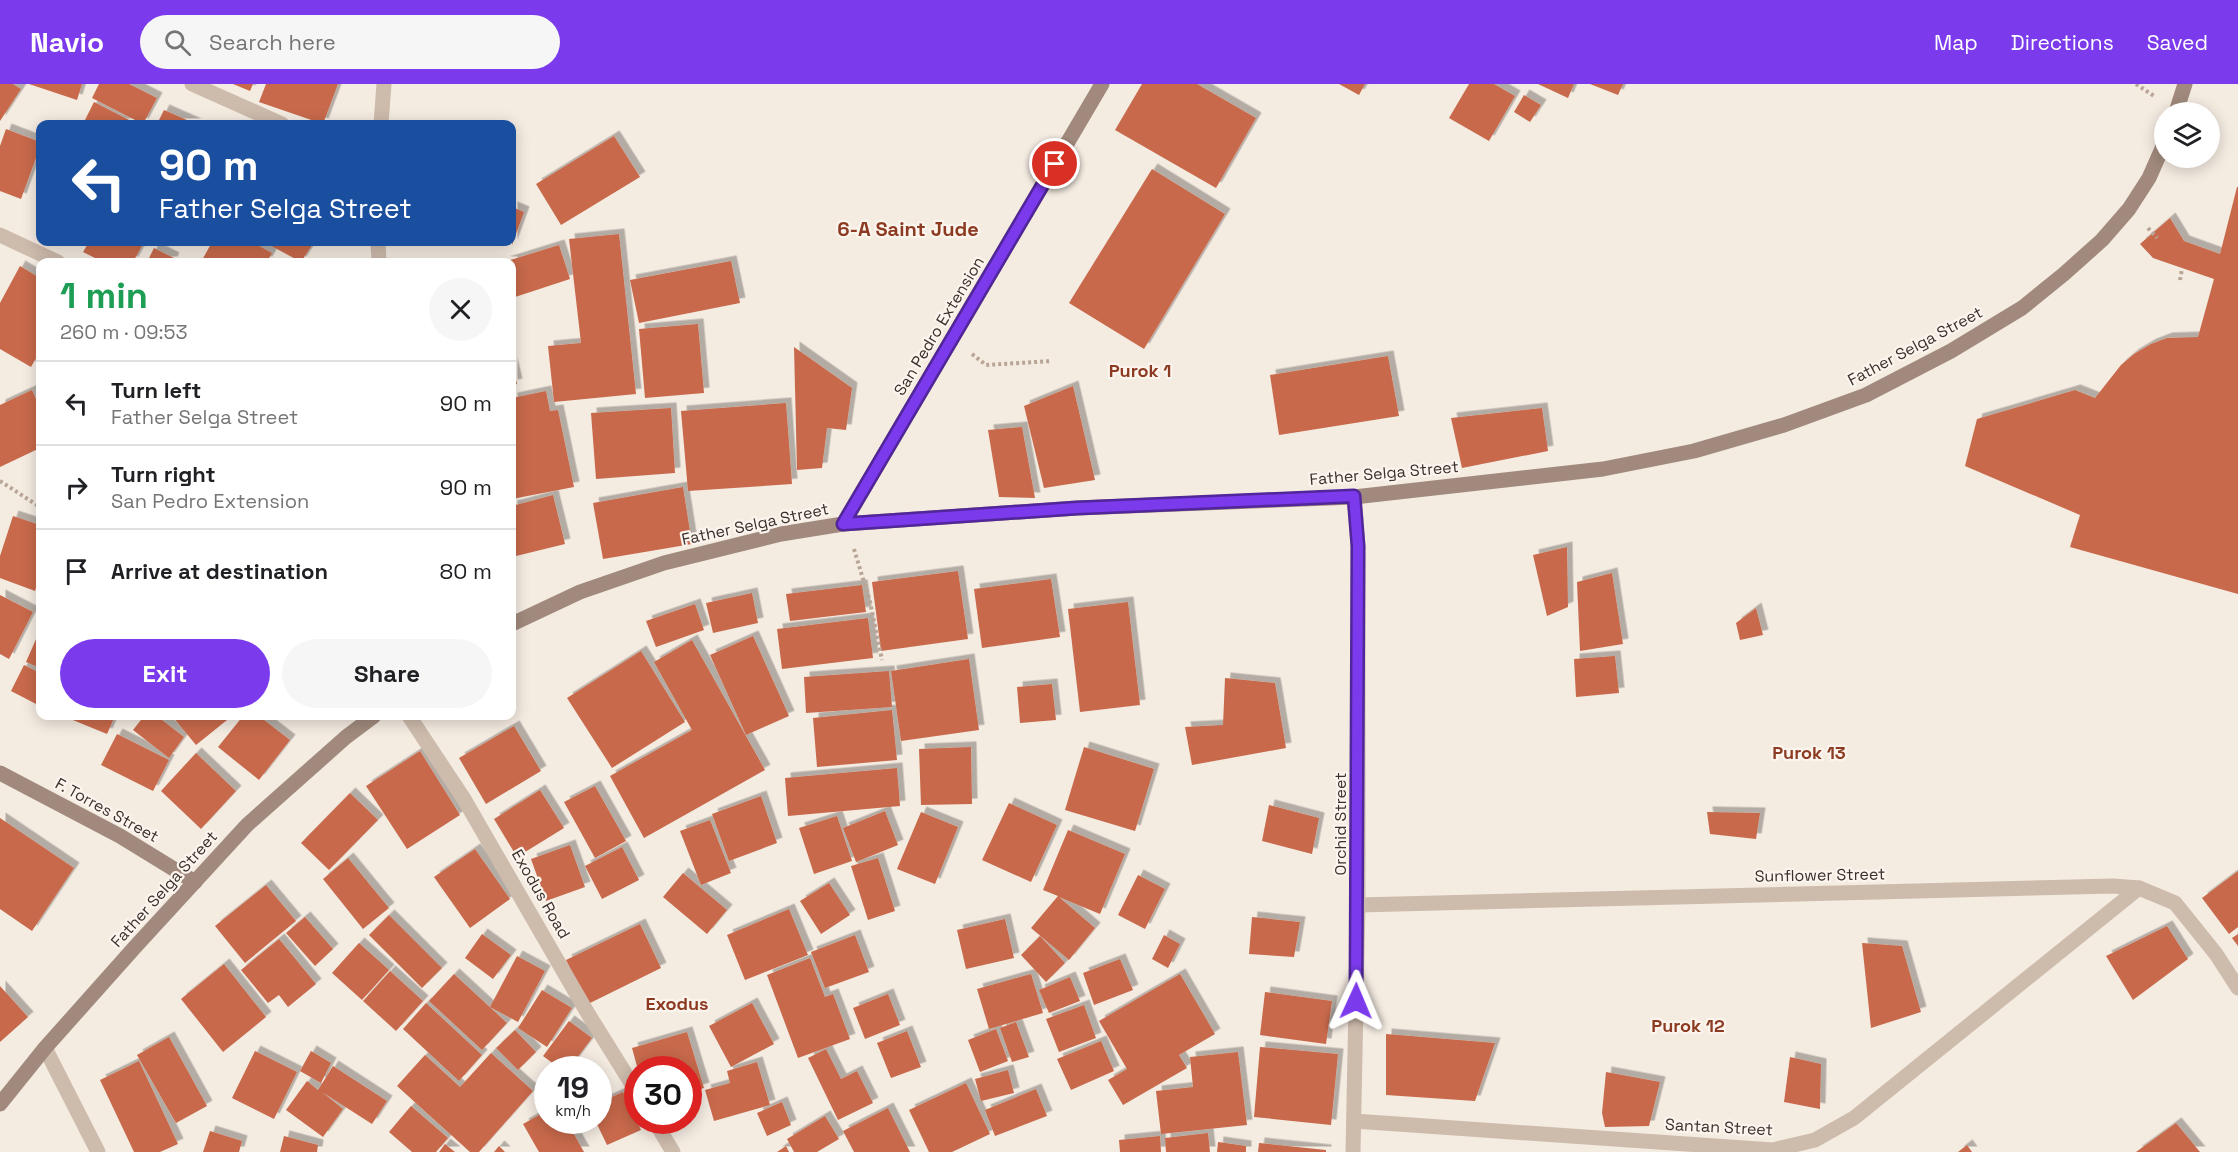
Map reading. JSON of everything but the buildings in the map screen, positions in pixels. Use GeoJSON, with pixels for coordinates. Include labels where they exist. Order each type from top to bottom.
{"type":"FeatureCollection","features":[{"type":"Feature","properties":{"kind":"main road","name":"San Pedro Extension"},"geometry":{"type":"LineString","coordinates":[[843,524],[1102,84]]}},
{"type":"Feature","properties":{"kind":"main road"},"geometry":{"type":"LineString","coordinates":[[2179,102],[2185,84]]}},
{"type":"Feature","properties":{"kind":"main road","name":"Father Selga Street"},"geometry":{"type":"LineString","coordinates":[[516,622],[580,592],[664,562],[781,534],[843,524],[1077,508],[1354,496],[1603,469],[1694,451],[1784,425],[1866,395],[1951,351],[2022,308],[2102,240],[2129,208],[2154,167]]}},
{"type":"Feature","properties":{"kind":"main road","name":"Father Selga Street"},"geometry":{"type":"LineString","coordinates":[[2,1098],[247,825],[346,737],[369,720]]}},
{"type":"Feature","properties":{"kind":"main road","name":"F. Torres Street"},"geometry":{"type":"LineString","coordinates":[[0,773],[120,836],[195,882]]}},
{"type":"Feature","properties":{"kind":"street"},"geometry":{"type":"LineString","coordinates":[[192,84],[273,120]]}},
{"type":"Feature","properties":{"kind":"street"},"geometry":{"type":"LineString","coordinates":[[381,120],[384,84]]}},
{"type":"Feature","properties":{"kind":"street"},"geometry":{"type":"LineString","coordinates":[[0,235],[49,258]]}},
{"type":"Feature","properties":{"kind":"street","name":"Orchid Street"},"geometry":{"type":"LineString","coordinates":[[1353,1152],[1358,905],[1358,546],[1354,496]]}},
{"type":"Feature","properties":{"kind":"street","name":"Exodus Road"},"geometry":{"type":"LineString","coordinates":[[412,720],[464,799],[624,1071]]}},
{"type":"Feature","properties":{"kind":"street","name":"Sunflower Street"},"geometry":{"type":"LineString","coordinates":[[1358,905],[2113,886],[2139,888],[2175,903],[2216,954],[2238,988]]}},
{"type":"Feature","properties":{"kind":"street","name":"Santan Street"},"geometry":{"type":"LineString","coordinates":[[1354,1121],[1773,1150],[1815,1140],[1854,1118],[2139,888]]}},
{"type":"Feature","properties":{"kind":"street"},"geometry":{"type":"LineString","coordinates":[[45,1048],[98,1152]]}},
{"type":"Feature","properties":{"kind":"street"},"geometry":{"type":"LineString","coordinates":[[662,1134],[673,1152]]}},
{"type":"Feature","properties":{"kind":"path"},"geometry":{"type":"LineString","coordinates":[[2180,280],[2182,269]]}},
{"type":"Feature","properties":{"kind":"path"},"geometry":{"type":"LineString","coordinates":[[951,340],[987,365],[1052,360]]}},
{"type":"Feature","properties":{"kind":"path"},"geometry":{"type":"LineString","coordinates":[[0,481],[36,504]]}},
{"type":"Feature","properties":{"kind":"path"},"geometry":{"type":"LineString","coordinates":[[843,524],[859,561],[882,660]]}},
{"type":"Feature","properties":{"kind":"district","name":"6-A Saint Jude"},"geometry":{"type":"Point","coordinates":[908,229]}},
{"type":"Feature","properties":{"kind":"district","name":"Purok 1"},"geometry":{"type":"Point","coordinates":[1140,370]}},
{"type":"Feature","properties":{"kind":"district","name":"Purok 13"},"geometry":{"type":"Point","coordinates":[1809,752]}},
{"type":"Feature","properties":{"kind":"district","name":"Exodus"},"geometry":{"type":"Point","coordinates":[677,1003]}},
{"type":"Feature","properties":{"kind":"district","name":"Purok 12"},"geometry":{"type":"Point","coordinates":[1688,1025]}},
{"type":"Feature","properties":{"kind":"route"},"geometry":{"type":"LineString","coordinates":[[1055,164],[843,524],[1077,508],[1354,496],[1358,546],[1356,1001]]}}]}
